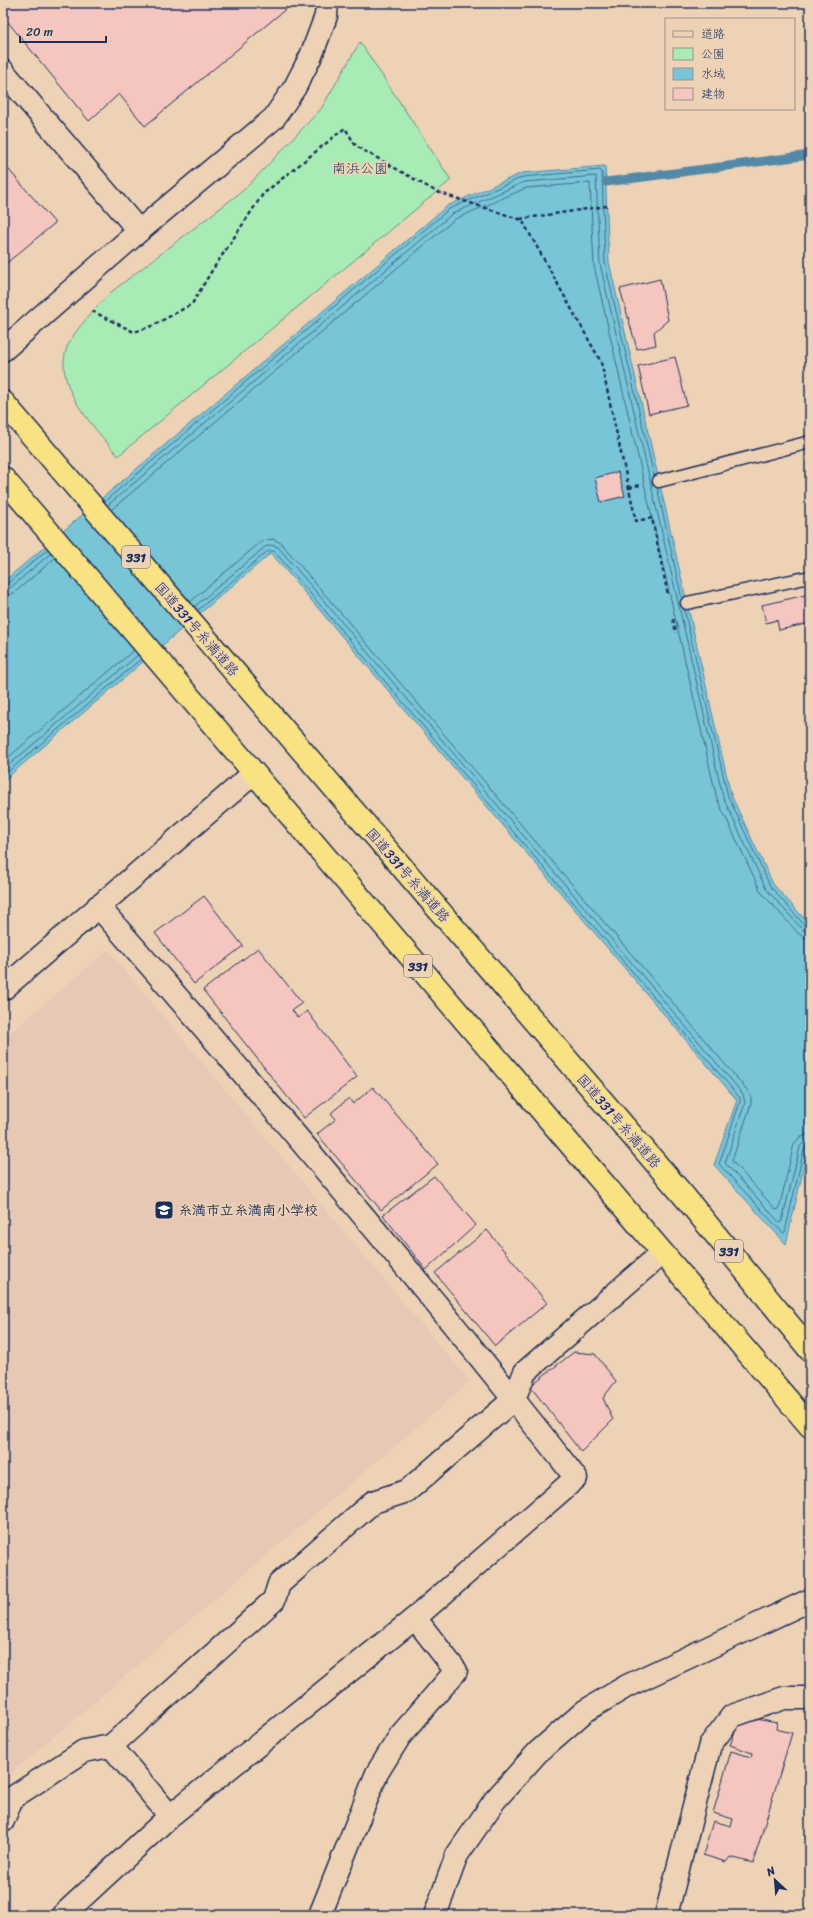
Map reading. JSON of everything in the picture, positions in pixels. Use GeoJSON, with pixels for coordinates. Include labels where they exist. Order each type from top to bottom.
{"type":"FeatureCollection","features":[{"type":"Feature","properties":{"kind":"highway","name":"国道331号糸満道路"},"geometry":{"type":"LineString","coordinates":[[3,402],[684,1196],[810,1350]]}},
{"type":"Feature","properties":{"kind":"highway","name":"331"},"geometry":{"type":"LineString","coordinates":[[3,478],[810,1426]]}},
{"type":"Feature","properties":{"kind":"street"},"geometry":{"type":"LineString","coordinates":[[3,350],[139,231],[274,118],[295,87],[311,56],[326,16],[328,3]]}},
{"type":"Feature","properties":{"kind":"street"},"geometry":{"type":"LineString","coordinates":[[3,71],[139,231]]}},
{"type":"Feature","properties":{"kind":"street"},"geometry":{"type":"LineString","coordinates":[[3,989],[254,773]]}},
{"type":"Feature","properties":{"kind":"street"},"geometry":{"type":"LineString","coordinates":[[63,1915],[170,1816],[415,1618],[576,1478],[514,1399],[318,1161],[98,906]]}},
{"type":"Feature","properties":{"kind":"street"},"geometry":{"type":"LineString","coordinates":[[3,1821],[12,1798],[84,1751],[111,1746],[274,1600],[279,1584],[373,1502],[407,1491],[514,1399],[525,1372],[667,1258]]}},
{"type":"Feature","properties":{"kind":"street"},"geometry":{"type":"LineString","coordinates":[[435,1915],[457,1855],[495,1800],[538,1752],[585,1711],[627,1686],[810,1600]]}},
{"type":"Feature","properties":{"kind":"street"},"geometry":{"type":"LineString","coordinates":[[320,1915],[377,1773],[400,1736],[456,1672],[415,1618]]}},
{"type":"Feature","properties":{"kind":"street"},"geometry":{"type":"LineString","coordinates":[[666,1915],[710,1745],[732,1716],[784,1698],[810,1698]]}},
{"type":"Feature","properties":{"kind":"street"},"geometry":{"type":"LineString","coordinates":[[111,1746],[170,1816]]}},
{"type":"Feature","properties":{"kind":"lane"},"geometry":{"type":"LineString","coordinates":[[659,481],[810,442]]}},
{"type":"Feature","properties":{"kind":"lane"},"geometry":{"type":"LineString","coordinates":[[687,603],[810,577]]}},
{"type":"Feature","properties":{"kind":"path"},"geometry":{"type":"LineString","coordinates":[[92,312],[134,332],[152,326],[192,304],[211,272],[263,194],[345,128],[356,146],[437,192],[520,219],[607,206]]}},
{"type":"Feature","properties":{"kind":"path"},"geometry":{"type":"LineString","coordinates":[[520,219],[522,220],[601,362],[636,521],[652,518],[668,599]]}},
{"type":"Feature","properties":{"kind":"path"},"geometry":{"type":"LineString","coordinates":[[672,613],[676,633]]}},
{"type":"Feature","properties":{"kind":"shaded area","name":"糸満市立糸満南小学校"},"geometry":{"type":"Polygon","coordinates":[[[108,950],[470,1382],[3,1780],[3,1039],[108,950]]]}},
{"type":"Feature","properties":{"kind":"green space","name":"南浜公園"},"geometry":{"type":"Polygon","coordinates":[[[360,42],[451,180],[118,456],[88,419],[70,390],[65,375],[64,360],[68,345],[72,338],[87,318],[110,293],[245,189],[321,109],[360,42]]]}},
{"type":"Feature","properties":{"kind":"water"},"geometry":{"type":"Polygon","coordinates":[[[605,166],[609,262],[731,795],[773,884],[810,925],[810,1141],[786,1244],[714,1165],[737,1100],[271,553],[3,781],[3,582],[447,206],[522,173],[605,166]]]}},
{"type":"Feature","properties":{"kind":"building"},"geometry":{"type":"Polygon","coordinates":[[[3,3],[293,3],[145,126],[119,94],[89,121],[3,16],[3,3]]]}},
{"type":"Feature","properties":{"kind":"building"},"geometry":{"type":"Polygon","coordinates":[[[3,163],[55,223],[3,266],[3,163]]]}},
{"type":"Feature","properties":{"kind":"building"},"geometry":{"type":"Polygon","coordinates":[[[660,279],[668,320],[654,332],[656,345],[637,349],[620,289],[660,279]]]}},
{"type":"Feature","properties":{"kind":"building"},"geometry":{"type":"Polygon","coordinates":[[[675,357],[687,405],[649,414],[638,366],[675,357]]]}},
{"type":"Feature","properties":{"kind":"building"},"geometry":{"type":"Polygon","coordinates":[[[618,472],[625,496],[601,502],[595,478],[618,472]]]}},
{"type":"Feature","properties":{"kind":"building"},"geometry":{"type":"Polygon","coordinates":[[[810,594],[810,623],[779,630],[777,620],[766,623],[762,605],[810,594]]]}},
{"type":"Feature","properties":{"kind":"building"},"geometry":{"type":"Polygon","coordinates":[[[204,896],[243,946],[194,984],[155,933],[204,896]]]}},
{"type":"Feature","properties":{"kind":"building"},"geometry":{"type":"Polygon","coordinates":[[[258,948],[302,1003],[292,1010],[298,1018],[307,1011],[357,1077],[304,1118],[203,990],[258,948]]]}},
{"type":"Feature","properties":{"kind":"building"},"geometry":{"type":"Polygon","coordinates":[[[373,1087],[438,1164],[381,1210],[317,1134],[336,1119],[331,1113],[349,1098],[353,1104],[373,1087]]]}},
{"type":"Feature","properties":{"kind":"building"},"geometry":{"type":"Polygon","coordinates":[[[434,1176],[476,1225],[426,1270],[383,1215],[434,1176]]]}},
{"type":"Feature","properties":{"kind":"building"},"geometry":{"type":"Polygon","coordinates":[[[487,1230],[547,1303],[495,1346],[435,1273],[487,1230]]]}},
{"type":"Feature","properties":{"kind":"building"},"geometry":{"type":"Polygon","coordinates":[[[574,1352],[595,1354],[616,1381],[603,1398],[613,1420],[581,1452],[530,1386],[574,1352]]]}},
{"type":"Feature","properties":{"kind":"building"},"geometry":{"type":"Polygon","coordinates":[[[741,1716],[777,1723],[776,1729],[792,1733],[753,1863],[730,1857],[726,1862],[703,1855],[713,1821],[731,1826],[733,1819],[713,1813],[731,1751],[751,1757],[752,1753],[730,1745],[741,1716]]]}},
{"type":"Feature","properties":{"kind":"waterway"},"geometry":{"type":"LineString","coordinates":[[606,182],[810,155]]}},
{"type":"Feature","properties":{"kind":"place","name":"糸満市立糸満南小学校"},"geometry":{"type":"Point","coordinates":[164,1210]}}]}
